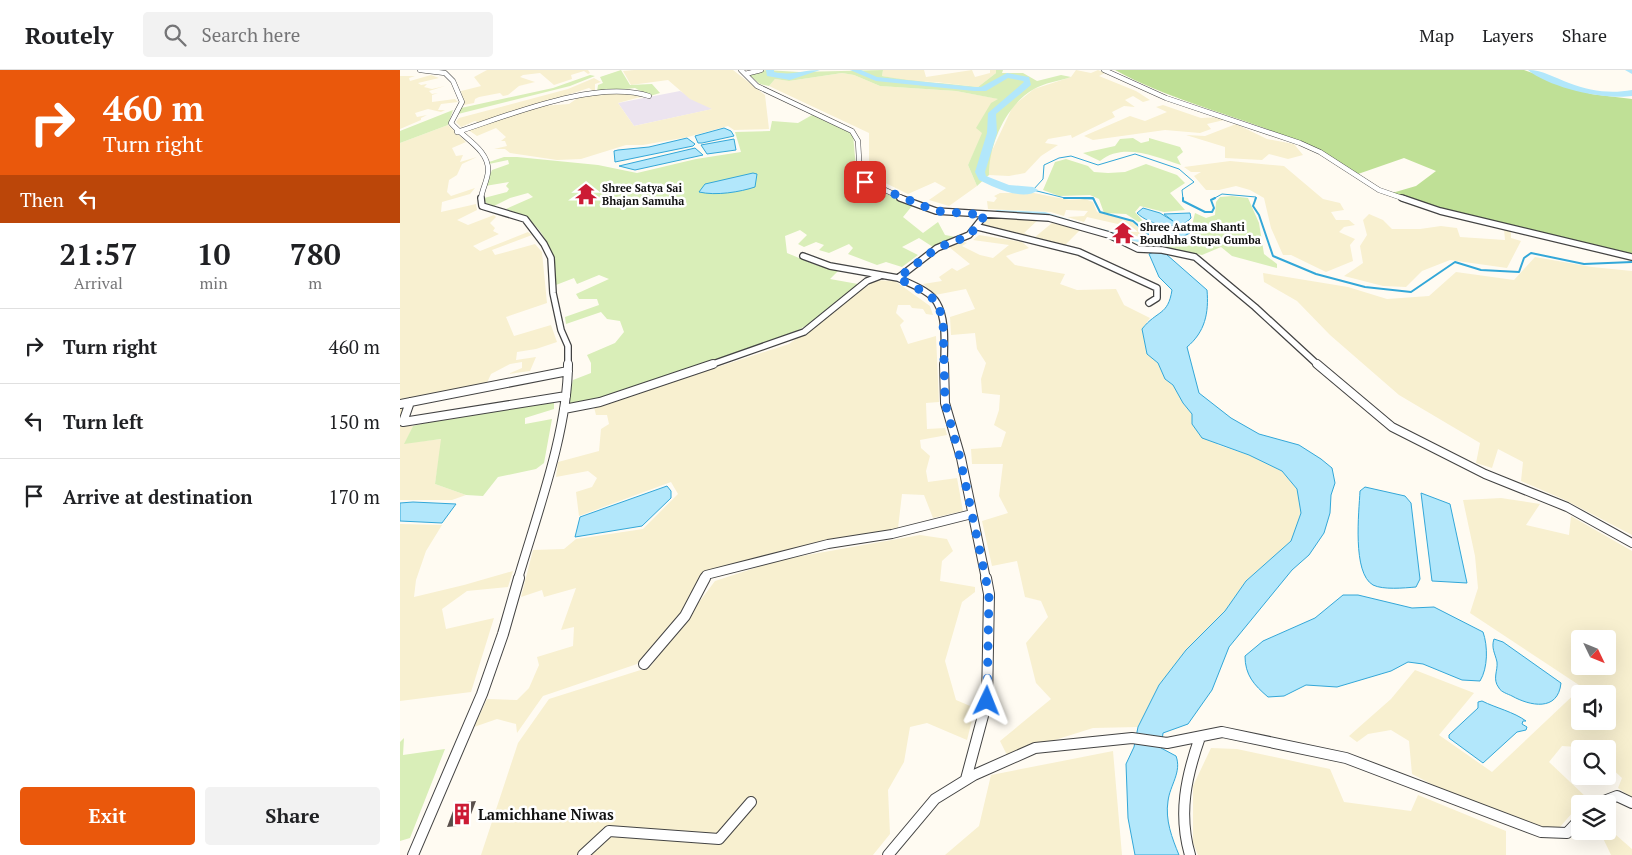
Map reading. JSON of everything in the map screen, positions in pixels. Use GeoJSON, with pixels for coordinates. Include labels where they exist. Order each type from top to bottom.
{"type":"FeatureCollection","features":[{"type":"Feature","properties":{"kind":"street"},"geometry":{"type":"LineString","coordinates":[[413,855],[482,694],[503,634],[559,434],[566,396],[568,371],[568,346],[561,330],[553,293],[551,258],[544,244],[525,219],[482,206],[480,195],[488,169],[485,158],[476,146],[457,132],[451,123],[462,102],[448,74],[420,70]]}},
{"type":"Feature","properties":{"kind":"street"},"geometry":{"type":"LineString","coordinates":[[743,72],[761,70]]}},
{"type":"Feature","properties":{"kind":"street"},"geometry":{"type":"LineString","coordinates":[[1104,70],[1166,98],[1276,133],[1313,149],[1379,190],[1440,211],[1632,257]]}},
{"type":"Feature","properties":{"kind":"street"},"geometry":{"type":"LineString","coordinates":[[743,72],[757,86],[856,134],[859,174],[865,182],[936,211],[1049,218],[1109,235],[1138,249],[1162,250],[1195,257],[1255,307],[1343,388],[1392,427],[1485,474],[1566,507],[1632,543]]}},
{"type":"Feature","properties":{"kind":"street"},"geometry":{"type":"LineString","coordinates":[[457,132],[563,99],[629,90],[641,91],[648,96]]}},
{"type":"Feature","properties":{"kind":"street"},"geometry":{"type":"LineString","coordinates":[[898,278],[937,248],[969,236],[978,227],[985,215]]}},
{"type":"Feature","properties":{"kind":"street"},"geometry":{"type":"LineString","coordinates":[[978,227],[1079,252],[1106,263],[1158,288],[1157,298],[1149,303]]}},
{"type":"Feature","properties":{"kind":"street"},"geometry":{"type":"LineString","coordinates":[[803,256],[814,262],[898,278],[926,293],[937,302],[943,320],[945,403],[960,458],[989,594],[987,701],[966,780]]}},
{"type":"Feature","properties":{"kind":"street"},"geometry":{"type":"LineString","coordinates":[[564,409],[600,402],[641,389],[804,332],[867,281],[880,276]]}},
{"type":"Feature","properties":{"kind":"street"},"geometry":{"type":"LineString","coordinates":[[400,404],[568,371]]}},
{"type":"Feature","properties":{"kind":"street"},"geometry":{"type":"LineString","coordinates":[[410,402],[403,422],[566,396]]}},
{"type":"Feature","properties":{"kind":"street"},"geometry":{"type":"LineString","coordinates":[[644,664],[685,616],[706,575],[828,544],[892,534],[972,514]]}},
{"type":"Feature","properties":{"kind":"street"},"geometry":{"type":"LineString","coordinates":[[888,855],[935,799],[966,780],[1035,748],[1132,738],[1167,743],[1200,738],[1222,732],[1346,758],[1541,832],[1567,833],[1571,829]]}},
{"type":"Feature","properties":{"kind":"street"},"geometry":{"type":"LineString","coordinates":[[1190,855],[1185,842],[1182,809],[1189,768],[1200,738]]}},
{"type":"Feature","properties":{"kind":"street"},"geometry":{"type":"LineString","coordinates":[[1616,796],[1632,803]]}},
{"type":"Feature","properties":{"kind":"street"},"geometry":{"type":"LineString","coordinates":[[583,855],[609,830],[719,839],[751,802]]}},
{"type":"Feature","properties":{"kind":"shaded area"},"geometry":{"type":"Polygon","coordinates":[[[487,70],[588,70],[590,73],[588,74],[584,71],[571,75],[572,79],[554,85],[540,73],[523,75],[520,77],[535,82],[519,86],[508,95],[503,96],[500,93],[479,97],[475,99],[474,103],[464,105],[461,91],[481,86],[474,77],[487,70]]]}},
{"type":"Feature","properties":{"kind":"shaded area"},"geometry":{"type":"Polygon","coordinates":[[[733,70],[765,95],[769,129],[734,130],[728,126],[688,137],[643,145],[626,145],[581,159],[557,160],[510,153],[505,149],[494,149],[507,146],[505,141],[501,141],[506,137],[496,128],[477,136],[467,129],[542,106],[569,104],[579,97],[635,91],[644,96],[618,103],[634,126],[712,109],[690,99],[668,80],[631,85],[623,71],[733,70]]]}},
{"type":"Feature","properties":{"kind":"shaded area"},"geometry":{"type":"Polygon","coordinates":[[[883,70],[924,70],[926,77],[972,70],[975,77],[990,73],[990,70],[996,70],[996,73],[978,87],[909,81],[882,76],[883,70]]]}},
{"type":"Feature","properties":{"kind":"shaded area"},"geometry":{"type":"Polygon","coordinates":[[[1076,70],[1091,73],[1098,70],[1105,73],[1099,76],[1136,91],[1150,100],[1143,102],[1133,96],[1125,100],[1135,107],[1124,106],[1112,112],[1115,117],[1072,138],[1071,135],[1048,139],[1045,143],[1058,145],[1041,156],[1025,173],[1009,176],[989,175],[989,157],[1013,106],[1034,89],[1071,77],[1076,70]]]}},
{"type":"Feature","properties":{"kind":"shaded area"},"geometry":{"type":"Polygon","coordinates":[[[842,73],[854,75],[880,86],[956,91],[999,99],[968,165],[977,186],[949,206],[929,200],[946,188],[935,182],[908,194],[869,175],[869,133],[769,86],[775,79],[789,81],[842,73]]]}},
{"type":"Feature","properties":{"kind":"shaded area"},"geometry":{"type":"Polygon","coordinates":[[[431,75],[439,78],[418,83],[421,85],[427,84],[424,87],[432,89],[445,86],[429,91],[432,94],[438,93],[432,95],[432,102],[455,99],[458,102],[441,104],[438,110],[445,110],[441,112],[428,109],[415,113],[417,117],[427,115],[421,118],[421,120],[400,129],[400,76],[415,76],[409,78],[410,81],[431,75]]]}},
{"type":"Feature","properties":{"kind":"shaded area"},"geometry":{"type":"Polygon","coordinates":[[[594,78],[601,82],[595,84],[595,92],[589,88],[481,123],[475,121],[461,127],[456,122],[459,118],[568,89],[594,78]]]}},
{"type":"Feature","properties":{"kind":"shaded area"},"geometry":{"type":"Polygon","coordinates":[[[680,91],[713,109],[634,126],[618,103],[680,91]]]}},
{"type":"Feature","properties":{"kind":"shaded area"},"geometry":{"type":"Polygon","coordinates":[[[1163,105],[1201,118],[1222,117],[1224,120],[1207,124],[1211,129],[1200,133],[1165,130],[1093,140],[1084,136],[1130,116],[1145,121],[1167,112],[1156,107],[1163,105]]]}},
{"type":"Feature","properties":{"kind":"shaded area"},"geometry":{"type":"Polygon","coordinates":[[[1236,124],[1267,139],[1294,144],[1303,155],[1288,159],[1269,154],[1262,160],[1225,158],[1225,147],[1186,135],[1205,136],[1236,124]]]}},
{"type":"Feature","properties":{"kind":"shaded area"},"geometry":{"type":"Polygon","coordinates":[[[448,125],[466,142],[452,148],[456,156],[463,155],[460,162],[477,157],[462,164],[457,175],[449,180],[447,192],[451,196],[475,188],[470,194],[442,202],[441,212],[476,204],[477,210],[457,220],[468,225],[494,215],[496,217],[490,223],[495,228],[493,231],[499,234],[473,246],[480,251],[528,232],[532,235],[492,250],[495,255],[535,244],[542,252],[547,303],[506,317],[514,336],[551,325],[557,342],[536,349],[517,352],[516,360],[536,357],[530,371],[508,374],[522,368],[522,362],[510,364],[491,374],[486,385],[400,400],[400,143],[448,125]]]}},
{"type":"Feature","properties":{"kind":"shaded area"},"geometry":{"type":"Polygon","coordinates":[[[1230,161],[1284,166],[1323,199],[1340,203],[1344,210],[1331,212],[1336,220],[1349,220],[1355,225],[1344,227],[1339,232],[1355,239],[1350,245],[1353,261],[1326,272],[1291,255],[1283,255],[1271,228],[1264,198],[1250,190],[1236,186],[1219,190],[1206,190],[1194,176],[1201,172],[1191,172],[1184,167],[1230,161]]]}},
{"type":"Feature","properties":{"kind":"shaded area"},"geometry":{"type":"Polygon","coordinates":[[[1000,193],[1034,193],[1069,200],[1085,199],[1093,202],[1097,212],[1132,221],[1143,233],[1144,238],[1127,234],[1128,231],[1118,231],[1122,225],[1087,217],[1084,222],[1067,217],[1084,216],[1088,211],[1066,210],[1064,216],[1051,212],[988,209],[987,201],[994,202],[997,198],[994,196],[1000,193]]]}},
{"type":"Feature","properties":{"kind":"shaded area"},"geometry":{"type":"Polygon","coordinates":[[[1369,214],[1383,220],[1392,229],[1420,229],[1441,226],[1457,228],[1460,237],[1505,240],[1504,229],[1511,230],[1511,238],[1521,241],[1507,268],[1450,260],[1422,271],[1406,287],[1383,286],[1344,276],[1363,263],[1360,246],[1367,235],[1363,220],[1369,214]]]}},
{"type":"Feature","properties":{"kind":"shaded area"},"geometry":{"type":"Polygon","coordinates":[[[988,217],[1039,219],[1024,233],[1031,236],[1029,238],[982,227],[988,217]]]}},
{"type":"Feature","properties":{"kind":"shaded area"},"geometry":{"type":"Polygon","coordinates":[[[1052,223],[1080,230],[1065,245],[1035,237],[1052,223]]]}},
{"type":"Feature","properties":{"kind":"shaded area"},"geometry":{"type":"Polygon","coordinates":[[[979,235],[1022,242],[1029,248],[1006,256],[1015,265],[1065,274],[1060,284],[1077,290],[1116,289],[1124,305],[1150,318],[1142,329],[1147,354],[1158,363],[1165,379],[1173,385],[1183,403],[1218,445],[1249,455],[1282,471],[1297,489],[1301,513],[1291,541],[1246,581],[1225,611],[1186,651],[1159,685],[1138,727],[1093,728],[1007,755],[1000,741],[1051,699],[1036,683],[1026,643],[1048,617],[1041,601],[1025,597],[1017,561],[992,566],[982,521],[1008,513],[999,496],[1003,464],[972,464],[971,449],[1001,447],[1006,432],[994,425],[999,410],[1000,395],[982,393],[981,379],[986,363],[977,349],[975,333],[951,335],[950,317],[975,309],[966,289],[935,295],[923,284],[942,281],[939,277],[952,268],[957,271],[970,264],[949,247],[964,242],[967,243],[962,246],[980,255],[993,258],[1009,245],[973,240],[979,235]]]}},
{"type":"Feature","properties":{"kind":"shaded area"},"geometry":{"type":"Polygon","coordinates":[[[1535,257],[1592,267],[1632,271],[1632,535],[1565,500],[1521,481],[1523,462],[1498,449],[1492,468],[1476,463],[1480,443],[1399,395],[1330,335],[1297,301],[1264,282],[1263,273],[1348,287],[1387,299],[1429,296],[1456,272],[1514,280],[1535,257]]]}},
{"type":"Feature","properties":{"kind":"shaded area"},"geometry":{"type":"Polygon","coordinates":[[[875,280],[895,281],[930,306],[933,315],[926,314],[923,309],[912,308],[910,305],[898,305],[896,313],[904,321],[900,325],[908,344],[936,336],[939,402],[926,403],[927,429],[945,428],[947,435],[920,440],[921,448],[930,456],[926,471],[928,482],[957,478],[963,511],[933,518],[924,495],[902,494],[898,528],[781,551],[703,574],[684,610],[637,664],[543,696],[517,733],[516,724],[497,719],[474,727],[487,699],[517,700],[529,688],[539,665],[537,657],[573,646],[574,627],[561,630],[576,588],[544,597],[542,590],[521,597],[533,550],[564,549],[576,539],[643,529],[678,494],[671,482],[579,516],[576,492],[592,487],[597,478],[588,471],[556,477],[558,462],[599,451],[601,429],[609,424],[607,415],[596,415],[594,407],[789,344],[875,280]]]}},
{"type":"Feature","properties":{"kind":"shaded area"},"geometry":{"type":"Polygon","coordinates":[[[403,405],[401,425],[413,426],[405,443],[442,439],[435,484],[466,495],[452,500],[400,500],[400,406],[403,405]]]}},
{"type":"Feature","properties":{"kind":"shaded area"},"geometry":{"type":"Polygon","coordinates":[[[1501,498],[1540,504],[1526,525],[1569,535],[1571,516],[1632,551],[1632,798],[1618,788],[1622,778],[1616,772],[1616,740],[1571,740],[1571,747],[1562,746],[1549,762],[1571,783],[1571,785],[1584,795],[1571,795],[1571,814],[1560,827],[1539,827],[1445,791],[1412,774],[1409,741],[1391,730],[1368,734],[1357,742],[1349,736],[1391,699],[1415,670],[1474,693],[1439,735],[1492,772],[1571,697],[1571,730],[1616,730],[1616,685],[1579,685],[1470,613],[1478,588],[1475,556],[1463,500],[1501,498]]]}},
{"type":"Feature","properties":{"kind":"shaded area"},"geometry":{"type":"Polygon","coordinates":[[[400,524],[442,525],[426,551],[416,580],[414,597],[513,571],[508,587],[467,591],[442,609],[446,629],[494,618],[471,692],[400,701],[400,524]]]}},
{"type":"Feature","properties":{"kind":"shaded area"},"geometry":{"type":"Polygon","coordinates":[[[920,535],[947,539],[953,551],[942,561],[940,581],[975,587],[975,592],[962,602],[945,661],[956,700],[975,708],[967,740],[927,723],[910,727],[904,762],[888,790],[890,834],[873,855],[481,855],[518,743],[549,699],[650,667],[715,581],[779,560],[920,535]]]}},
{"type":"Feature","properties":{"kind":"shaded area"},"geometry":{"type":"Polygon","coordinates":[[[1211,748],[1237,749],[1330,769],[1344,802],[1411,811],[1418,795],[1506,831],[1506,855],[1198,855],[1193,843],[1193,786],[1211,748]]]}},
{"type":"Feature","properties":{"kind":"shaded area"},"geometry":{"type":"Polygon","coordinates":[[[1113,751],[1122,855],[945,855],[979,826],[991,775],[1113,751]]]}},
{"type":"Feature","properties":{"kind":"shaded area"},"geometry":{"type":"Polygon","coordinates":[[[1616,835],[1632,849],[1632,855],[1611,855],[1604,840],[1616,840],[1616,835]]]}},
{"type":"Feature","properties":{"kind":"green space"},"geometry":{"type":"Polygon","coordinates":[[[621,70],[630,85],[652,84],[660,93],[650,96],[635,88],[597,92],[598,85],[603,83],[600,77],[621,70]]]}},
{"type":"Feature","properties":{"kind":"green space"},"geometry":{"type":"Polygon","coordinates":[[[766,70],[799,72],[883,70],[882,76],[978,87],[996,73],[996,70],[1003,70],[1002,73],[1023,73],[1037,81],[1061,75],[1071,77],[1034,89],[1015,105],[1007,115],[996,138],[992,151],[989,175],[977,186],[968,165],[982,133],[976,128],[991,103],[998,99],[956,91],[880,86],[854,75],[842,73],[789,81],[775,79],[769,86],[760,84],[748,74],[766,70]]]}},
{"type":"Feature","properties":{"kind":"green space"},"geometry":{"type":"Polygon","coordinates":[[[1115,70],[1524,70],[1591,94],[1632,99],[1632,256],[1440,209],[1392,193],[1416,186],[1436,171],[1404,158],[1358,174],[1300,142],[1145,85],[1115,70]]]}},
{"type":"Feature","properties":{"kind":"green space"},"geometry":{"type":"Polygon","coordinates":[[[590,75],[595,76],[570,86],[458,114],[461,108],[553,88],[590,75]]]}},
{"type":"Feature","properties":{"kind":"green space"},"geometry":{"type":"Polygon","coordinates":[[[453,110],[448,125],[400,143],[400,131],[453,110]]]}},
{"type":"Feature","properties":{"kind":"green space"},"geometry":{"type":"Polygon","coordinates":[[[812,115],[853,134],[857,180],[912,206],[903,217],[923,233],[938,222],[945,235],[956,237],[933,247],[919,238],[902,247],[918,255],[902,267],[886,262],[877,265],[848,254],[853,248],[849,244],[829,253],[819,250],[824,245],[816,242],[804,247],[798,244],[807,235],[800,230],[785,236],[787,253],[816,265],[839,270],[830,279],[858,284],[818,319],[791,334],[597,401],[567,405],[573,380],[591,373],[591,363],[587,355],[615,343],[624,332],[620,321],[607,319],[601,312],[566,324],[565,317],[599,305],[597,299],[579,299],[576,294],[609,279],[599,275],[577,284],[574,278],[556,285],[549,247],[544,237],[530,221],[506,209],[533,197],[528,193],[510,198],[494,206],[486,203],[484,198],[507,192],[509,189],[506,186],[509,182],[485,186],[492,170],[509,164],[508,160],[489,164],[489,162],[504,157],[517,157],[598,165],[637,173],[696,159],[741,152],[735,132],[770,131],[772,121],[798,123],[812,115]]]}},
{"type":"Feature","properties":{"kind":"green space"},"geometry":{"type":"Polygon","coordinates":[[[1133,138],[1141,143],[1149,141],[1149,138],[1180,147],[1183,152],[1177,157],[1181,165],[1140,153],[1119,152],[1109,155],[1100,161],[1083,153],[1115,146],[1120,139],[1133,138]]]}},
{"type":"Feature","properties":{"kind":"green space"},"geometry":{"type":"Polygon","coordinates":[[[1066,159],[1088,166],[1094,172],[1125,172],[1146,164],[1177,175],[1185,183],[1170,193],[1185,210],[1164,212],[1140,206],[1135,212],[1143,221],[1165,226],[1154,232],[1126,214],[1104,213],[1099,199],[1090,195],[1059,196],[1043,190],[1055,162],[1066,159]]]}},
{"type":"Feature","properties":{"kind":"green space"},"geometry":{"type":"Polygon","coordinates":[[[1220,197],[1248,198],[1259,223],[1264,254],[1277,264],[1277,268],[1232,256],[1221,247],[1202,255],[1170,249],[1163,245],[1194,235],[1192,225],[1195,213],[1206,218],[1215,215],[1216,202],[1220,197]]]}},
{"type":"Feature","properties":{"kind":"green space"},"geometry":{"type":"Polygon","coordinates":[[[554,399],[554,409],[525,418],[525,424],[552,419],[544,463],[536,469],[498,477],[483,496],[466,495],[435,484],[441,439],[404,444],[413,426],[464,414],[554,399]]]}},
{"type":"Feature","properties":{"kind":"green space"},"geometry":{"type":"Polygon","coordinates":[[[404,738],[403,755],[445,749],[410,838],[400,841],[400,742],[404,738]]]}},
{"type":"Feature","properties":{"kind":"water"},"geometry":{"type":"Polygon","coordinates":[[[724,128],[731,131],[734,136],[698,143],[695,136],[724,128]]]}},
{"type":"Feature","properties":{"kind":"water"},"geometry":{"type":"Polygon","coordinates":[[[687,138],[695,144],[693,146],[615,162],[614,151],[649,147],[687,138]]]}},
{"type":"Feature","properties":{"kind":"water"},"geometry":{"type":"Polygon","coordinates":[[[734,139],[736,150],[707,154],[701,145],[734,139]]]}},
{"type":"Feature","properties":{"kind":"water"},"geometry":{"type":"Polygon","coordinates":[[[695,148],[703,155],[635,170],[619,166],[695,148]]]}},
{"type":"Feature","properties":{"kind":"water"},"geometry":{"type":"Polygon","coordinates":[[[753,173],[757,174],[755,187],[728,193],[713,194],[699,192],[705,184],[753,173]]]}},
{"type":"Feature","properties":{"kind":"water"},"geometry":{"type":"Polygon","coordinates":[[[1143,208],[1160,213],[1173,221],[1164,214],[1190,213],[1191,218],[1179,225],[1156,224],[1137,213],[1143,208]]]}},
{"type":"Feature","properties":{"kind":"water"},"geometry":{"type":"Polygon","coordinates":[[[1186,225],[1190,233],[1167,240],[1165,229],[1186,225]]]}},
{"type":"Feature","properties":{"kind":"water"},"geometry":{"type":"Polygon","coordinates":[[[1154,252],[1166,254],[1207,290],[1205,322],[1198,335],[1187,347],[1199,393],[1231,418],[1259,434],[1299,445],[1321,459],[1332,468],[1335,483],[1331,495],[1330,513],[1324,533],[1309,555],[1292,570],[1229,647],[1212,690],[1188,724],[1163,733],[1161,748],[1176,756],[1178,768],[1169,795],[1167,815],[1179,855],[1135,855],[1128,818],[1126,764],[1134,747],[1138,727],[1159,685],[1186,650],[1225,611],[1246,581],[1291,541],[1301,513],[1297,489],[1282,471],[1249,455],[1202,438],[1192,424],[1192,414],[1173,385],[1165,379],[1158,363],[1147,354],[1142,329],[1165,309],[1172,290],[1159,277],[1149,254],[1154,252]]]}},
{"type":"Feature","properties":{"kind":"water"},"geometry":{"type":"Polygon","coordinates":[[[667,486],[671,491],[671,498],[642,526],[575,537],[580,517],[667,486]]]}},
{"type":"Feature","properties":{"kind":"water"},"geometry":{"type":"Polygon","coordinates":[[[1365,487],[1405,496],[1411,503],[1420,579],[1416,587],[1382,588],[1373,585],[1366,578],[1359,556],[1358,541],[1360,491],[1365,487]]]}},
{"type":"Feature","properties":{"kind":"water"},"geometry":{"type":"Polygon","coordinates":[[[1421,493],[1450,504],[1467,583],[1432,581],[1421,493]]]}},
{"type":"Feature","properties":{"kind":"water"},"geometry":{"type":"Polygon","coordinates":[[[400,503],[456,504],[442,523],[400,521],[400,503]]]}},
{"type":"Feature","properties":{"kind":"water"},"geometry":{"type":"Polygon","coordinates":[[[1343,595],[1358,595],[1412,608],[1434,607],[1483,632],[1486,644],[1486,657],[1485,670],[1480,681],[1462,680],[1423,664],[1408,662],[1391,671],[1337,687],[1306,685],[1284,696],[1268,697],[1251,679],[1245,663],[1245,656],[1263,641],[1315,618],[1343,595]]]}},
{"type":"Feature","properties":{"kind":"water"},"geometry":{"type":"Polygon","coordinates":[[[1494,639],[1503,642],[1561,683],[1555,699],[1542,704],[1535,704],[1519,700],[1500,689],[1496,681],[1497,662],[1493,648],[1494,639]]]}},
{"type":"Feature","properties":{"kind":"water"},"geometry":{"type":"Polygon","coordinates":[[[1482,701],[1521,718],[1526,721],[1523,721],[1522,724],[1527,727],[1526,730],[1517,732],[1483,763],[1449,738],[1449,735],[1478,708],[1478,702],[1482,701]]]}},
{"type":"Feature","properties":{"kind":"building","name":"Lamichhane Niwas"},"geometry":{"type":"Polygon","coordinates":[[[476,801],[467,825],[447,827],[456,803],[476,801]]]}},
{"type":"Feature","properties":{"kind":"waterway"},"geometry":{"type":"LineString","coordinates":[[770,70],[770,74],[790,78],[816,70]]}},
{"type":"Feature","properties":{"kind":"waterway"},"geometry":{"type":"LineString","coordinates":[[854,70],[876,79],[974,89],[983,89],[1007,75],[1026,79],[1028,83],[992,113],[992,133],[980,172],[982,178],[1000,186],[1019,190],[1033,190]]}},
{"type":"Feature","properties":{"kind":"waterway"},"geometry":{"type":"LineString","coordinates":[[1532,70],[1593,93],[1606,95],[1632,93]]}},
{"type":"Feature","properties":{"kind":"waterway"},"geometry":{"type":"LineString","coordinates":[[1065,198],[1033,190],[1043,179],[1044,165],[1059,158],[1071,156],[1098,165],[1135,154],[1179,169],[1194,182],[1182,190],[1183,199]]}},
{"type":"Feature","properties":{"kind":"waterway"},"geometry":{"type":"LineString","coordinates":[[862,164],[864,179],[871,183]]}},
{"type":"Feature","properties":{"kind":"waterway"},"geometry":{"type":"LineString","coordinates":[[1213,199],[1222,194],[1256,197],[1255,199]]}},
{"type":"Feature","properties":{"kind":"waterway"},"geometry":{"type":"LineString","coordinates":[[1065,198],[1093,199]]}},
{"type":"Feature","properties":{"kind":"waterway"},"geometry":{"type":"LineString","coordinates":[[1065,198],[1093,199]]}},
{"type":"Feature","properties":{"kind":"waterway"},"geometry":{"type":"LineString","coordinates":[[1256,198],[1253,206],[1259,215],[1273,256],[1316,274],[1365,287],[1411,292],[1455,262],[1481,270],[1519,272],[1524,258],[1531,253],[1584,264],[1632,262]]}},
{"type":"Feature","properties":{"kind":"waterway"},"geometry":{"type":"LineString","coordinates":[[1093,199],[1100,212],[1133,221],[1148,234]]}},
{"type":"Feature","properties":{"kind":"waterway"},"geometry":{"type":"LineString","coordinates":[[1183,199],[1183,201],[1205,212],[1212,212],[1214,208],[1211,200],[1213,199]]}},
{"type":"Feature","properties":{"kind":"waterway"},"geometry":{"type":"LineString","coordinates":[[997,212],[1045,214],[1077,223]]}},
{"type":"Feature","properties":{"kind":"waterway"},"geometry":{"type":"LineString","coordinates":[[1099,230],[1145,242]]}},
{"type":"Feature","properties":{"kind":"place","name":"Shree Satya Sai Bhajan Samuha"},"geometry":{"type":"Point","coordinates":[586,194]}},
{"type":"Feature","properties":{"kind":"place","name":"Shree Aatma Shanti Boudhha Stupa Gumba"},"geometry":{"type":"Point","coordinates":[1123,233]}},
{"type":"Feature","properties":{"kind":"place","name":"Lamichhane Niwas"},"geometry":{"type":"Point","coordinates":[462,814]}},
{"type":"Feature","properties":{"kind":"route"},"geometry":{"type":"LineString","coordinates":[[865,182],[890,194],[936,211],[985,215],[978,227],[969,236],[937,248],[898,278],[926,293],[937,302],[943,320],[945,403],[960,458],[989,594],[987,701]]}}]}
